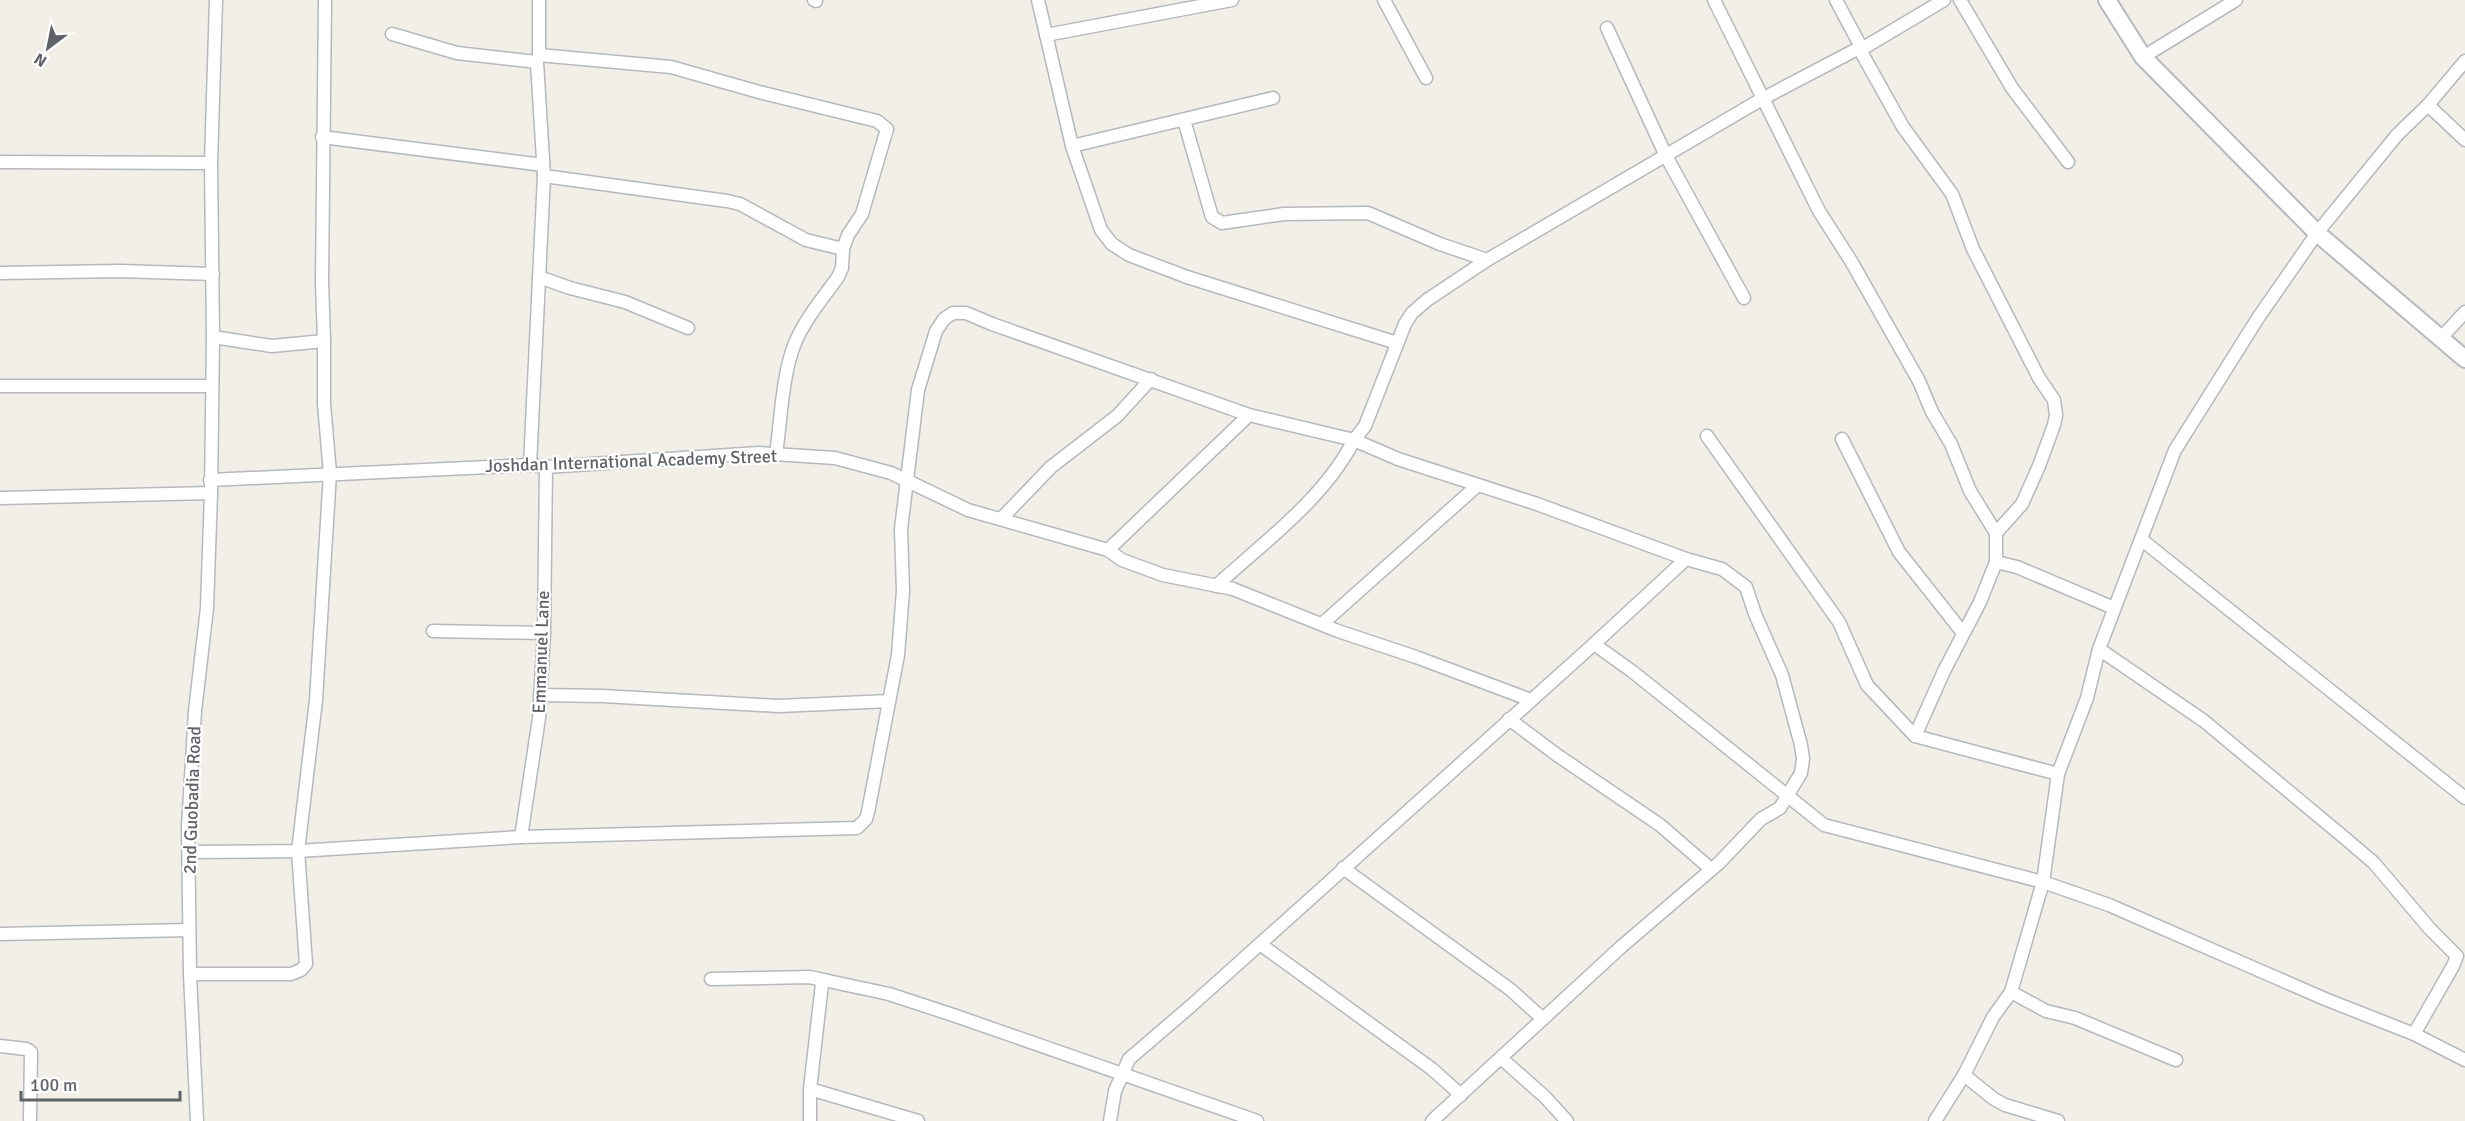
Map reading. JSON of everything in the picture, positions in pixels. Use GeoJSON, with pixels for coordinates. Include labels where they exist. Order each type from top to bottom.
{"type":"FeatureCollection","features":[{"type":"Feature","properties":{"kind":"street","name":"2nd Guobadia Road"},"geometry":{"type":"LineString","coordinates":[[197,1121],[190,974],[188,827],[195,711],[207,608],[211,493],[213,274],[211,164],[216,0]]}},
{"type":"Feature","properties":{"kind":"street"},"geometry":{"type":"LineString","coordinates":[[190,974],[291,974],[301,970],[306,964],[298,851],[316,700],[330,473],[324,404],[321,282],[325,0]]}},
{"type":"Feature","properties":{"kind":"street"},"geometry":{"type":"LineString","coordinates":[[530,465],[543,170],[538,59],[539,0]]}},
{"type":"Feature","properties":{"kind":"street"},"geometry":{"type":"LineString","coordinates":[[1038,0],[1072,146],[1101,230],[1113,244],[1129,255],[1187,277],[1397,343]]}},
{"type":"Feature","properties":{"kind":"street"},"geometry":{"type":"LineString","coordinates":[[1046,35],[1232,0]]}},
{"type":"Feature","properties":{"kind":"street"},"geometry":{"type":"LineString","coordinates":[[1384,0],[1426,78]]}},
{"type":"Feature","properties":{"kind":"street"},"geometry":{"type":"LineString","coordinates":[[1714,0],[1819,211],[1851,261],[1919,381],[1932,412],[1951,444],[1970,491],[1996,533],[1995,562],[1980,602],[1915,736]]}},
{"type":"Feature","properties":{"kind":"street"},"geometry":{"type":"LineString","coordinates":[[1836,0],[1903,127],[1952,194],[1973,249],[2039,378],[2054,400],[2056,415],[2054,425],[2039,466],[2022,504],[1996,533]]}},
{"type":"Feature","properties":{"kind":"street"},"geometry":{"type":"LineString","coordinates":[[1216,586],[1308,500],[1342,464],[1354,440],[1365,426],[1405,324],[1412,313],[1427,300],[1487,260],[1762,99],[1860,48],[1944,0]]}},
{"type":"Feature","properties":{"kind":"street"},"geometry":{"type":"LineString","coordinates":[[1960,0],[2012,88],[2068,162]]}},
{"type":"Feature","properties":{"kind":"street"},"geometry":{"type":"LineString","coordinates":[[2107,0],[2144,57],[2317,233],[2442,337],[2465,359]]}},
{"type":"Feature","properties":{"kind":"street"},"geometry":{"type":"LineString","coordinates":[[2144,57],[2236,0]]}},
{"type":"Feature","properties":{"kind":"street"},"geometry":{"type":"LineString","coordinates":[[1607,28],[1666,156],[1744,298]]}},
{"type":"Feature","properties":{"kind":"street"},"geometry":{"type":"LineString","coordinates":[[392,34],[457,53],[671,67],[883,124],[887,129],[861,214],[848,235],[843,249],[842,268],[804,325],[789,362],[776,454]]}},
{"type":"Feature","properties":{"kind":"street"},"geometry":{"type":"LineString","coordinates":[[1935,1121],[1964,1075],[1994,1017],[2011,992],[2043,882],[2058,774],[2087,698],[2099,649],[2175,450],[2189,424],[2317,233],[2397,135],[2428,105],[2465,61]]}},
{"type":"Feature","properties":{"kind":"street"},"geometry":{"type":"LineString","coordinates":[[1072,146],[1273,98]]}},
{"type":"Feature","properties":{"kind":"street"},"geometry":{"type":"LineString","coordinates":[[2428,105],[2465,140]]}},
{"type":"Feature","properties":{"kind":"street"},"geometry":{"type":"LineString","coordinates":[[1184,120],[1212,217],[1221,223],[1284,214],[1368,213],[1440,244],[1487,260]]}},
{"type":"Feature","properties":{"kind":"street"},"geometry":{"type":"LineString","coordinates":[[322,137],[543,170],[727,201],[740,204],[806,240],[843,249]]}},
{"type":"Feature","properties":{"kind":"street"},"geometry":{"type":"LineString","coordinates":[[0,162],[211,164]]}},
{"type":"Feature","properties":{"kind":"street"},"geometry":{"type":"LineString","coordinates":[[0,273],[120,271],[213,274]]}},
{"type":"Feature","properties":{"kind":"street"},"geometry":{"type":"LineString","coordinates":[[538,277],[625,302],[688,328]]}},
{"type":"Feature","properties":{"kind":"street"},"geometry":{"type":"LineString","coordinates":[[2442,337],[2465,312]]}},
{"type":"Feature","properties":{"kind":"street"},"geometry":{"type":"LineString","coordinates":[[189,852],[298,851],[521,837],[857,828],[866,819],[868,812],[877,753],[898,656],[903,591],[901,529],[918,390],[936,331],[944,319],[953,314],[966,313],[1249,415],[1354,440],[1398,459],[1537,504],[1686,559],[1722,569],[1746,587],[1755,614],[1782,675],[1801,745],[1803,759],[1801,773],[1780,808],[1761,819],[1711,869],[1621,947],[1432,1121]]}},
{"type":"Feature","properties":{"kind":"street"},"geometry":{"type":"LineString","coordinates":[[213,337],[272,346],[324,341]]}},
{"type":"Feature","properties":{"kind":"street"},"geometry":{"type":"LineString","coordinates":[[1001,519],[1051,467],[1117,416],[1150,380]]}},
{"type":"Feature","properties":{"kind":"street"},"geometry":{"type":"LineString","coordinates":[[0,386],[212,386]]}},
{"type":"Feature","properties":{"kind":"street"},"geometry":{"type":"LineString","coordinates":[[1108,550],[1249,415]]}},
{"type":"Feature","properties":{"kind":"street"},"geometry":{"type":"LineString","coordinates":[[1707,436],[1839,622],[1867,685],[1915,736],[2058,774]]}},
{"type":"Feature","properties":{"kind":"street"},"geometry":{"type":"LineString","coordinates":[[1842,439],[1899,552],[1963,633]]}},
{"type":"Feature","properties":{"kind":"street","name":"Joshdan International Academy Street"},"geometry":{"type":"LineString","coordinates":[[210,480],[530,465],[546,467],[759,453],[835,458],[891,472],[968,510],[1108,550],[1122,560],[1163,576],[1233,589],[1531,700]]}},
{"type":"Feature","properties":{"kind":"street","name":"Emmanuel Lane"},"geometry":{"type":"LineString","coordinates":[[521,837],[540,695],[544,633],[546,467]]}},
{"type":"Feature","properties":{"kind":"street"},"geometry":{"type":"LineString","coordinates":[[1322,624],[1478,485]]}},
{"type":"Feature","properties":{"kind":"street"},"geometry":{"type":"LineString","coordinates":[[0,498],[211,493]]}},
{"type":"Feature","properties":{"kind":"street"},"geometry":{"type":"LineString","coordinates":[[2142,540],[2465,798]]}},
{"type":"Feature","properties":{"kind":"street"},"geometry":{"type":"LineString","coordinates":[[1110,1121],[1114,1091],[1129,1059],[1137,1051],[1192,1005],[1686,559]]}},
{"type":"Feature","properties":{"kind":"street"},"geometry":{"type":"LineString","coordinates":[[1995,562],[2017,567],[2114,608]]}},
{"type":"Feature","properties":{"kind":"street"},"geometry":{"type":"LineString","coordinates":[[434,631],[544,633]]}},
{"type":"Feature","properties":{"kind":"street"},"geometry":{"type":"LineString","coordinates":[[1594,644],[1633,672],[1824,825],[2043,882],[2109,905],[2325,999],[2414,1034],[2465,1060]]}},
{"type":"Feature","properties":{"kind":"street"},"geometry":{"type":"LineString","coordinates":[[2099,649],[2204,721],[2353,845],[2374,863],[2430,930],[2452,949],[2457,956],[2453,966],[2414,1034]]}},
{"type":"Feature","properties":{"kind":"street"},"geometry":{"type":"LineString","coordinates":[[540,695],[603,696],[779,706],[889,701]]}},
{"type":"Feature","properties":{"kind":"street"},"geometry":{"type":"LineString","coordinates":[[1509,718],[1557,755],[1660,825],[1711,869]]}},
{"type":"Feature","properties":{"kind":"street"},"geometry":{"type":"LineString","coordinates":[[1343,868],[1511,990],[1543,1020]]}},
{"type":"Feature","properties":{"kind":"street"},"geometry":{"type":"LineString","coordinates":[[0,934],[189,930]]}},
{"type":"Feature","properties":{"kind":"street"},"geometry":{"type":"LineString","coordinates":[[1260,944],[1432,1069],[1461,1095]]}},
{"type":"Feature","properties":{"kind":"street"},"geometry":{"type":"LineString","coordinates":[[711,979],[809,977],[889,994],[1257,1121]]}},
{"type":"Feature","properties":{"kind":"street"},"geometry":{"type":"LineString","coordinates":[[810,1121],[810,1089],[822,984],[819,979]]}},
{"type":"Feature","properties":{"kind":"street"},"geometry":{"type":"LineString","coordinates":[[2011,992],[2036,1007],[2075,1018],[2176,1060]]}},
{"type":"Feature","properties":{"kind":"street"},"geometry":{"type":"LineString","coordinates":[[0,1046],[26,1049],[31,1052],[30,1119]]}},
{"type":"Feature","properties":{"kind":"street"},"geometry":{"type":"LineString","coordinates":[[1501,1058],[1545,1097],[1567,1121]]}},
{"type":"Feature","properties":{"kind":"street"},"geometry":{"type":"LineString","coordinates":[[1964,1075],[2000,1102],[2058,1121]]}},
{"type":"Feature","properties":{"kind":"street"},"geometry":{"type":"LineString","coordinates":[[810,1089],[918,1121]]}}]}
